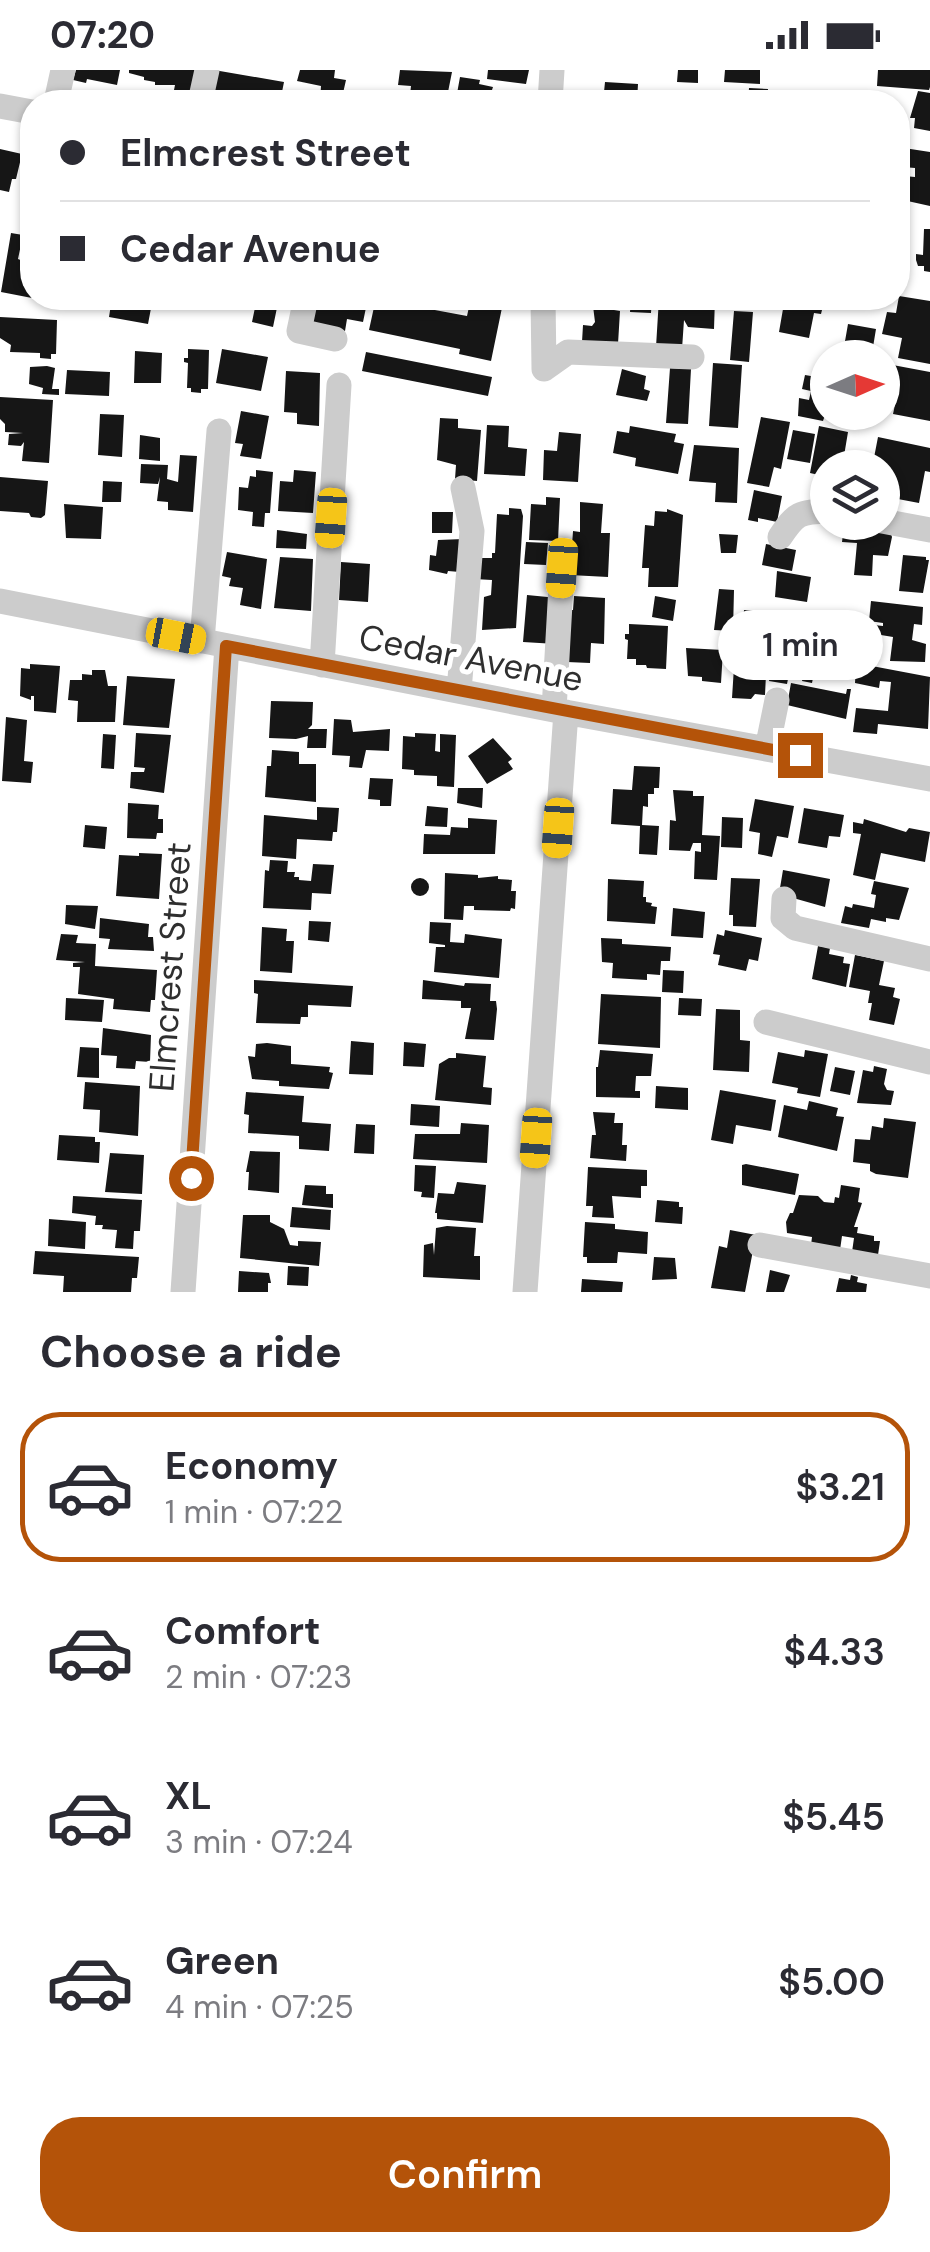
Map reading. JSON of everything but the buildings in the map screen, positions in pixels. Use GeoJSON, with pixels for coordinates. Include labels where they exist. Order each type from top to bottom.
{"type":"FeatureCollection","features":[{"type":"Feature","properties":{"kind":"street"},"geometry":{"type":"LineString","coordinates":[[304,310],[299,332],[335,338]]}},
{"type":"Feature","properties":{"kind":"street"},"geometry":{"type":"LineString","coordinates":[[543,310],[544,369],[568,352],[692,357]]}},
{"type":"Feature","properties":{"kind":"street"},"geometry":{"type":"LineString","coordinates":[[322,664],[339,384]]}},
{"type":"Feature","properties":{"kind":"street","name":"Elmcrest Street"},"geometry":{"type":"LineString","coordinates":[[183,1292],[214,643],[219,432]]}},
{"type":"Feature","properties":{"kind":"street"},"geometry":{"type":"LineString","coordinates":[[459,691],[472,531],[463,488]]}},
{"type":"Feature","properties":{"kind":"street"},"geometry":{"type":"LineString","coordinates":[[780,537],[793,517],[810,512]]}},
{"type":"Feature","properties":{"kind":"street"},"geometry":{"type":"LineString","coordinates":[[900,524],[930,530]]}},
{"type":"Feature","properties":{"kind":"street"},"geometry":{"type":"LineString","coordinates":[[525,1292],[560,711],[562,568]]}},
{"type":"Feature","properties":{"kind":"street","name":"Cedar Avenue"},"geometry":{"type":"LineString","coordinates":[[0,601],[930,779]]}},
{"type":"Feature","properties":{"kind":"street"},"geometry":{"type":"LineString","coordinates":[[767,749],[777,700]]}},
{"type":"Feature","properties":{"kind":"street"},"geometry":{"type":"LineString","coordinates":[[784,899],[783,918],[795,928],[930,959]]}},
{"type":"Feature","properties":{"kind":"street"},"geometry":{"type":"LineString","coordinates":[[766,1022],[930,1062]]}},
{"type":"Feature","properties":{"kind":"street"},"geometry":{"type":"LineString","coordinates":[[760,1245],[930,1276]]}},
{"type":"Feature","properties":{"kind":"route"},"geometry":{"type":"LineString","coordinates":[[191,1178],[226,646],[800,755]]}}]}
